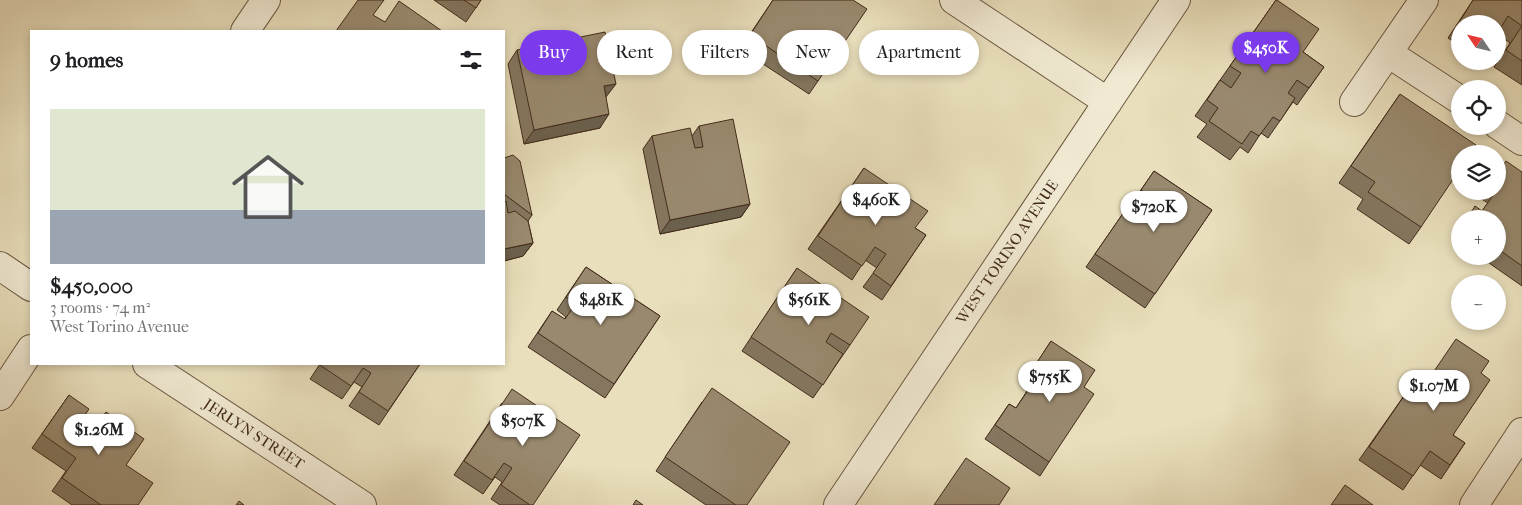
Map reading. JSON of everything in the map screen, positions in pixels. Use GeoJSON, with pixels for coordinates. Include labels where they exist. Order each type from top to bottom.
{"type":"FeatureCollection","features":[{"type":"Feature","properties":{"kind":"street"},"geometry":{"type":"LineString","coordinates":[[246,30],[266,0]]}},
{"type":"Feature","properties":{"kind":"street"},"geometry":{"type":"LineString","coordinates":[[954,0],[1108,102]]}},
{"type":"Feature","properties":{"kind":"street","name":"WEST TORINO AVENUE"},"geometry":{"type":"LineString","coordinates":[[838,505],[1176,0]]}},
{"type":"Feature","properties":{"kind":"street"},"geometry":{"type":"LineString","coordinates":[[1354,102],[1424,0]]}},
{"type":"Feature","properties":{"kind":"street"},"geometry":{"type":"LineString","coordinates":[[1388,53],[1451,94]]}},
{"type":"Feature","properties":{"kind":"street"},"geometry":{"type":"LineString","coordinates":[[1506,130],[1522,141]]}},
{"type":"Feature","properties":{"kind":"street"},"geometry":{"type":"LineString","coordinates":[[0,266],[30,287]]}},
{"type":"Feature","properties":{"kind":"street"},"geometry":{"type":"LineString","coordinates":[[0,396],[30,351]]}},
{"type":"Feature","properties":{"kind":"street","name":"JERLYN STREET"},"geometry":{"type":"LineString","coordinates":[[149,365],[362,505]]}},
{"type":"Feature","properties":{"kind":"street"},"geometry":{"type":"LineString","coordinates":[[1474,505],[1522,432]]}},
{"type":"Feature","properties":{"kind":"building"},"geometry":{"type":"Polygon","coordinates":[[[358,0],[384,0],[373,15],[385,22],[399,1],[441,30],[337,30],[358,0]]]}},
{"type":"Feature","properties":{"kind":"building"},"geometry":{"type":"Polygon","coordinates":[[[464,0],[481,0],[476,8],[464,0]]]}},
{"type":"Feature","properties":{"kind":"building"},"geometry":{"type":"Polygon","coordinates":[[[773,0],[853,0],[867,9],[849,35],[849,30],[777,30],[777,53],[767,46],[767,30],[753,30],[773,0]]]}},
{"type":"Feature","properties":{"kind":"building"},"geometry":{"type":"Polygon","coordinates":[[[1276,0],[1319,29],[1303,52],[1324,67],[1309,88],[1297,80],[1288,93],[1295,98],[1280,121],[1273,117],[1259,136],[1251,131],[1242,144],[1209,121],[1218,108],[1207,100],[1220,80],[1231,88],[1241,73],[1230,66],[1276,0]]]}},
{"type":"Feature","properties":{"kind":"building"},"geometry":{"type":"Polygon","coordinates":[[[1473,0],[1522,0],[1522,26],[1508,16],[1506,19],[1506,15],[1464,15],[1473,0]]]}},
{"type":"Feature","properties":{"kind":"building"},"geometry":{"type":"Polygon","coordinates":[[[1522,26],[1522,61],[1506,50],[1522,26]]]}},
{"type":"Feature","properties":{"kind":"building"},"geometry":{"type":"Polygon","coordinates":[[[597,34],[597,75],[614,75],[616,84],[604,86],[609,114],[534,130],[522,75],[587,75],[587,36],[597,34]]]}},
{"type":"Feature","properties":{"kind":"building"},"geometry":{"type":"Polygon","coordinates":[[[520,49],[520,64],[517,50],[520,49]]]}},
{"type":"Feature","properties":{"kind":"building"},"geometry":{"type":"Polygon","coordinates":[[[809,75],[822,75],[818,81],[809,75]]]}},
{"type":"Feature","properties":{"kind":"building"},"geometry":{"type":"Polygon","coordinates":[[[1400,94],[1451,128],[1451,135],[1461,135],[1476,145],[1451,145],[1451,182],[1421,227],[1368,192],[1375,182],[1351,166],[1400,94]]]}},
{"type":"Feature","properties":{"kind":"building"},"geometry":{"type":"Polygon","coordinates":[[[733,119],[750,204],[670,220],[652,136],[690,128],[695,148],[703,147],[699,126],[733,119]]]}},
{"type":"Feature","properties":{"kind":"building"},"geometry":{"type":"Polygon","coordinates":[[[513,155],[520,161],[532,215],[505,195],[505,158],[513,155]]]}},
{"type":"Feature","properties":{"kind":"building"},"geometry":{"type":"Polygon","coordinates":[[[1506,161],[1522,172],[1522,266],[1506,255],[1506,210],[1483,210],[1490,200],[1506,200],[1506,161]]]}},
{"type":"Feature","properties":{"kind":"building"},"geometry":{"type":"Polygon","coordinates":[[[864,168],[928,211],[915,228],[926,235],[891,286],[873,273],[886,254],[875,247],[862,266],[818,236],[864,168]]]}},
{"type":"Feature","properties":{"kind":"building"},"geometry":{"type":"Polygon","coordinates":[[[1154,171],[1212,210],[1155,294],[1095,254],[1133,199],[1143,206],[1150,196],[1141,190],[1154,171]]]}},
{"type":"Feature","properties":{"kind":"building"},"geometry":{"type":"Polygon","coordinates":[[[505,202],[508,213],[515,211],[528,221],[533,243],[505,249],[505,202]]]}},
{"type":"Feature","properties":{"kind":"building"},"geometry":{"type":"Polygon","coordinates":[[[1475,206],[1481,210],[1473,210],[1475,206]]]}},
{"type":"Feature","properties":{"kind":"building"},"geometry":{"type":"Polygon","coordinates":[[[586,267],[660,316],[614,384],[538,333],[552,311],[565,319],[576,303],[566,297],[586,267]]]}},
{"type":"Feature","properties":{"kind":"building"},"geometry":{"type":"Polygon","coordinates":[[[797,268],[869,317],[850,345],[831,333],[826,342],[843,354],[823,385],[751,337],[797,268]]]}},
{"type":"Feature","properties":{"kind":"building"},"geometry":{"type":"Polygon","coordinates":[[[1456,339],[1489,361],[1481,373],[1490,380],[1453,435],[1465,443],[1450,465],[1430,451],[1413,476],[1369,447],[1415,380],[1424,386],[1456,339]]]}},
{"type":"Feature","properties":{"kind":"building"},"geometry":{"type":"Polygon","coordinates":[[[1051,341],[1095,370],[1084,387],[1094,394],[1049,462],[995,425],[1009,404],[1016,408],[1039,374],[1032,370],[1051,341]]]}},
{"type":"Feature","properties":{"kind":"building"},"geometry":{"type":"Polygon","coordinates":[[[320,365],[419,365],[388,411],[359,392],[371,373],[363,368],[351,386],[320,365]]]}},
{"type":"Feature","properties":{"kind":"building"},"geometry":{"type":"Polygon","coordinates":[[[712,388],[790,442],[747,505],[736,505],[665,457],[712,388]]]}},
{"type":"Feature","properties":{"kind":"building"},"geometry":{"type":"Polygon","coordinates":[[[512,389],[580,435],[533,505],[530,505],[501,485],[512,468],[504,463],[492,480],[464,461],[512,389]]]}},
{"type":"Feature","properties":{"kind":"building"},"geometry":{"type":"Polygon","coordinates":[[[69,395],[89,409],[79,424],[92,433],[106,412],[144,439],[126,465],[153,483],[138,505],[101,505],[62,478],[76,458],[42,434],[69,395]]]}},
{"type":"Feature","properties":{"kind":"building"},"geometry":{"type":"Polygon","coordinates":[[[966,458],[1010,488],[999,505],[934,505],[966,458]]]}},
{"type":"Feature","properties":{"kind":"building"},"geometry":{"type":"Polygon","coordinates":[[[1345,485],[1373,505],[1331,505],[1345,485]]]}},
{"type":"Feature","properties":{"kind":"building"},"geometry":{"type":"Polygon","coordinates":[[[636,500],[643,505],[633,505],[636,500]]]}},
{"type":"Feature","properties":{"kind":"building"},"geometry":{"type":"Polygon","coordinates":[[[239,501],[244,505],[236,505],[239,501]]]}}]}
